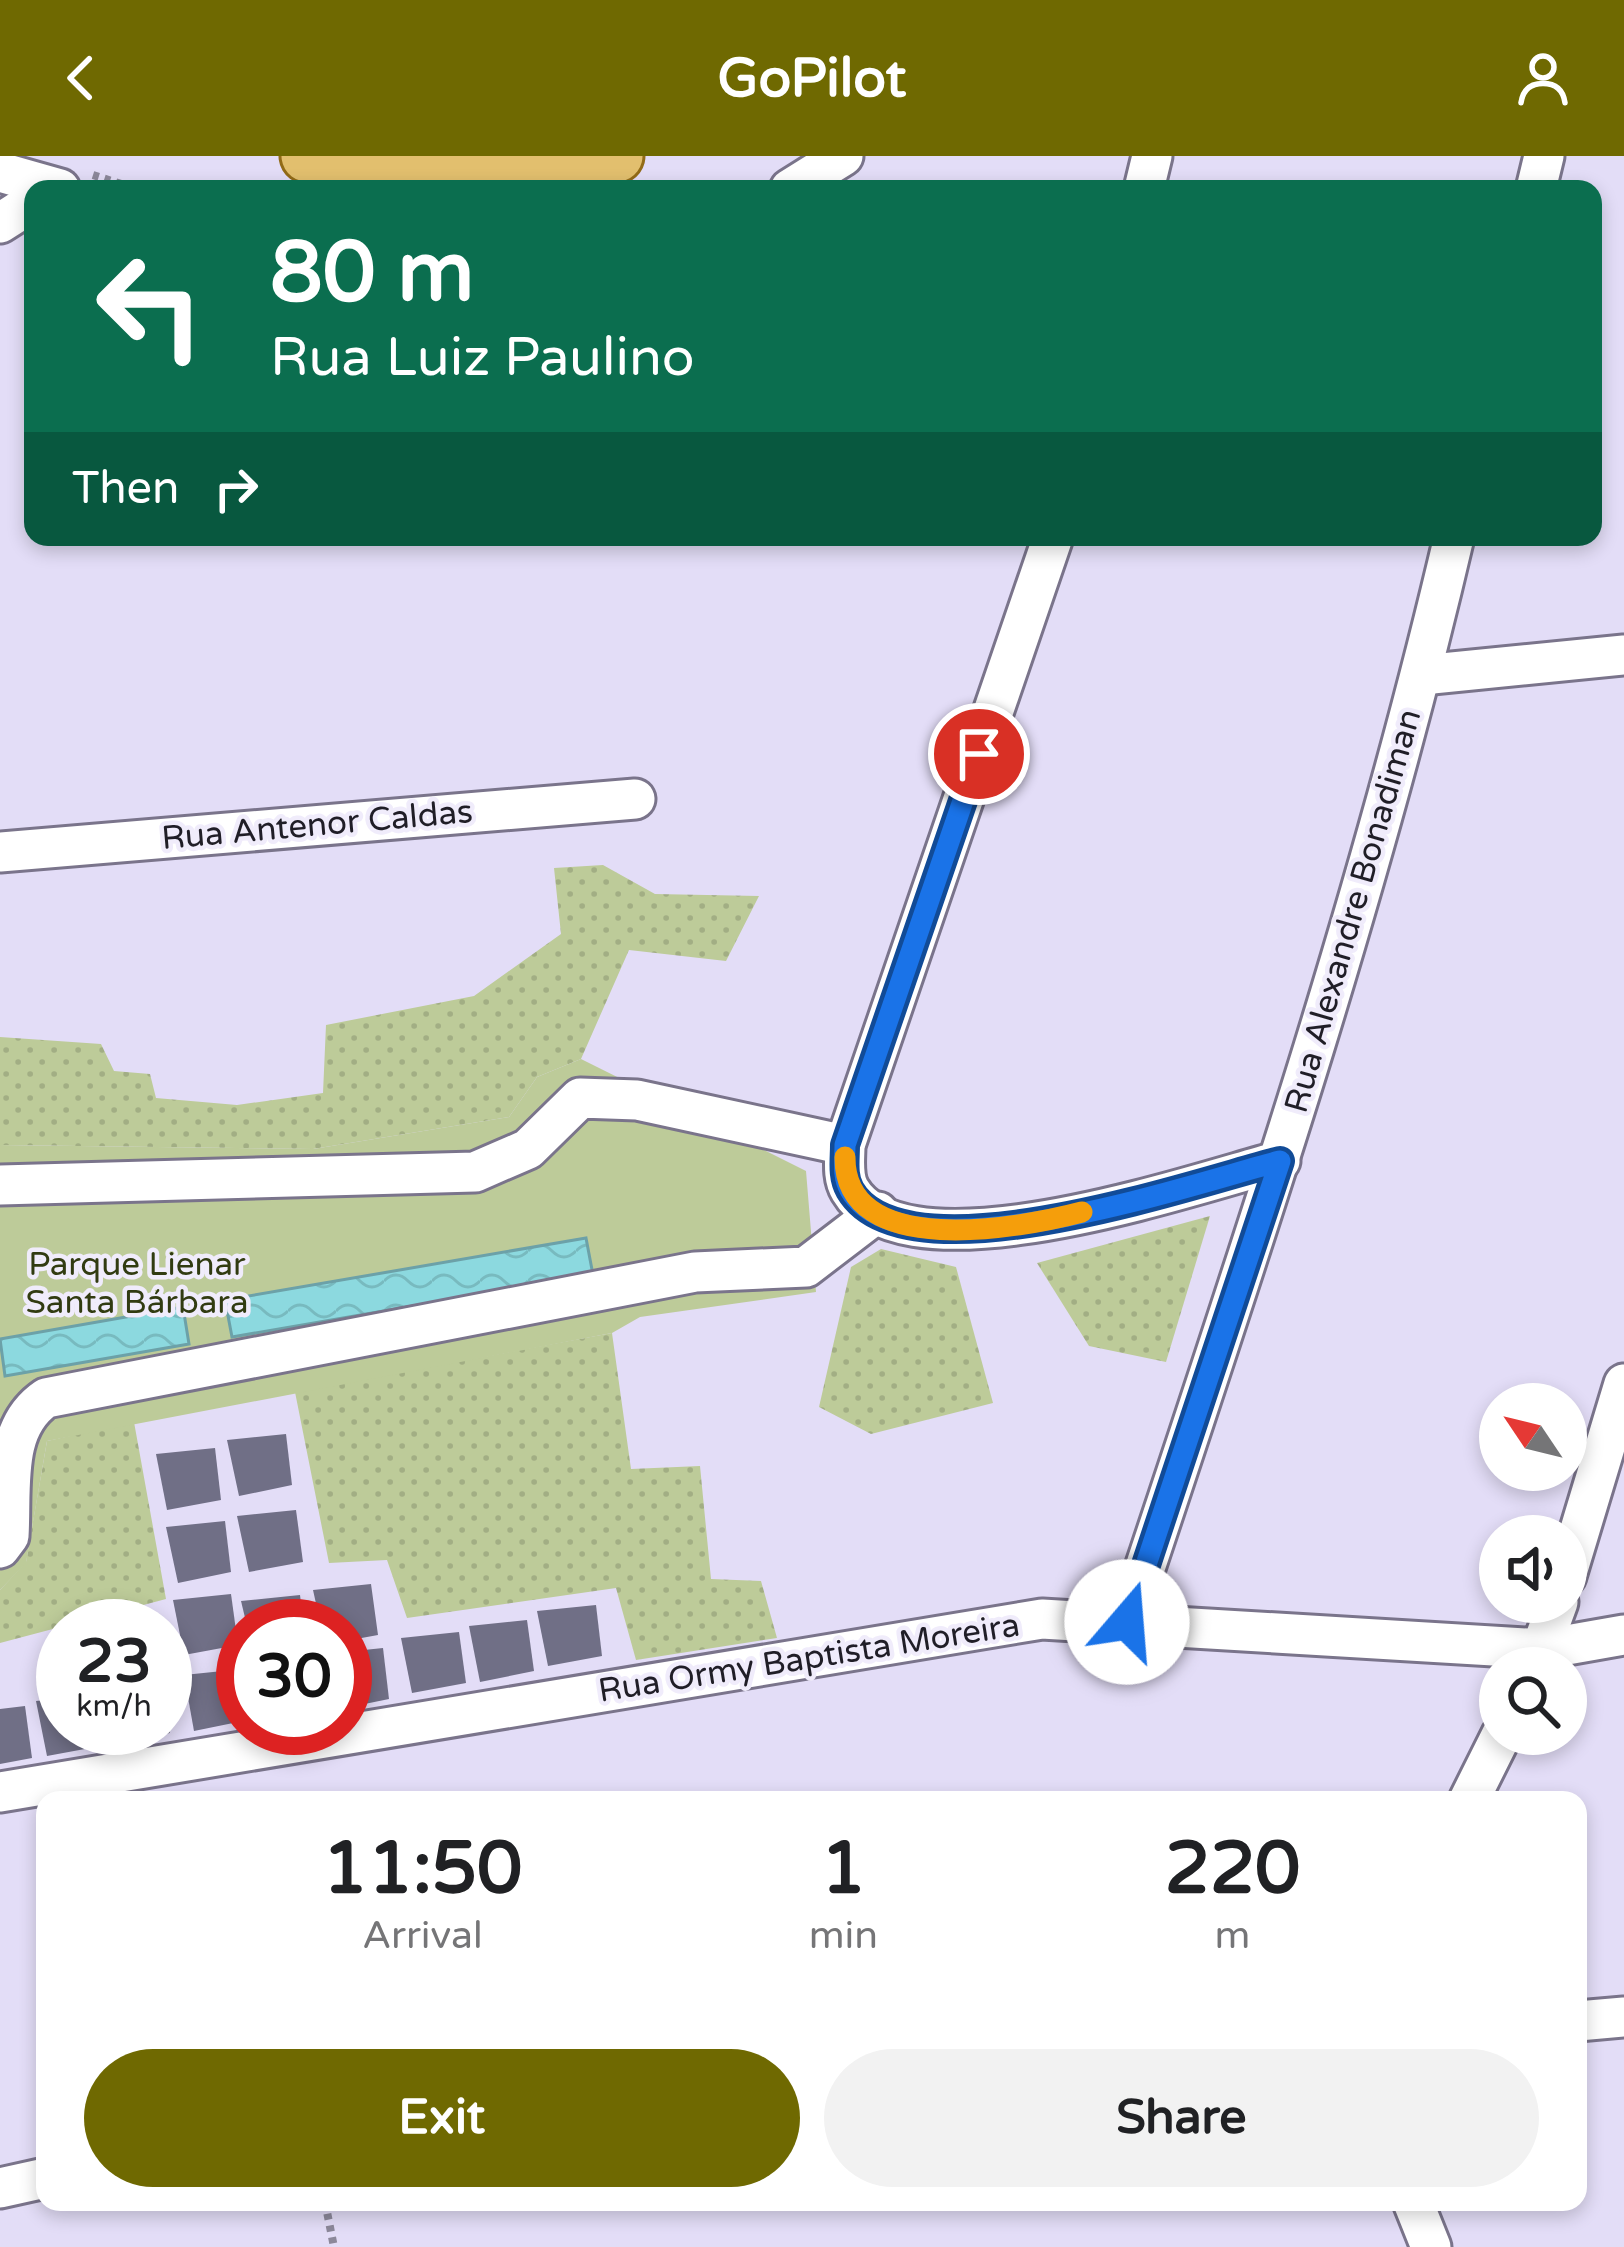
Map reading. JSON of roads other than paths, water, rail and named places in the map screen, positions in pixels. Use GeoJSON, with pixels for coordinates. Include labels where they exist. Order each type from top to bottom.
{"type":"FeatureCollection","features":[{"type":"Feature","properties":{"kind":"main road"},"geometry":{"type":"LineString","coordinates":[[307,156],[389,177],[460,179],[616,156]]}},
{"type":"Feature","properties":{"kind":"street"},"geometry":{"type":"LineString","coordinates":[[804,180],[843,156]]}},
{"type":"Feature","properties":{"kind":"street"},"geometry":{"type":"LineString","coordinates":[[1050,546],[845,1145],[847,1183],[867,1205],[934,1230],[1022,1227],[1280,1161]]}},
{"type":"Feature","properties":{"kind":"street","name":"Rua Alexandre Bonadiman"},"geometry":{"type":"LineString","coordinates":[[1127,1622],[1280,1161],[1422,675],[1452,546]]}},
{"type":"Feature","properties":{"kind":"street"},"geometry":{"type":"LineString","coordinates":[[1422,675],[1624,655]]}},
{"type":"Feature","properties":{"kind":"street","name":"Rua Antenor Caldas"},"geometry":{"type":"LineString","coordinates":[[0,852],[634,799]]}},
{"type":"Feature","properties":{"kind":"street"},"geometry":{"type":"LineString","coordinates":[[0,1185],[475,1172],[528,1149],[580,1098],[637,1100],[845,1145]]}},
{"type":"Feature","properties":{"kind":"street"},"geometry":{"type":"LineString","coordinates":[[0,1548],[9,1536],[16,1429],[26,1412],[46,1398],[695,1272],[806,1268],[867,1205]]}},
{"type":"Feature","properties":{"kind":"street"},"geometry":{"type":"LineString","coordinates":[[1584,1515],[1624,1384]]}},
{"type":"Feature","properties":{"kind":"street","name":"Rua Ormy Baptista Moreira"},"geometry":{"type":"LineString","coordinates":[[0,1792],[1042,1619],[1479,1653]]}},
{"type":"Feature","properties":{"kind":"street","name":"Rua Ormy Baptista Moreira"},"geometry":{"type":"LineString","coordinates":[[1580,1647],[1624,1635]]}},
{"type":"Feature","properties":{"kind":"street"},"geometry":{"type":"LineString","coordinates":[[1474,1791],[1492,1755]]}},
{"type":"Feature","properties":{"kind":"street"},"geometry":{"type":"LineString","coordinates":[[1587,2020],[1624,2017]]}},
{"type":"Feature","properties":{"kind":"street"},"geometry":{"type":"LineString","coordinates":[[0,2188],[36,2180]]}},
{"type":"Feature","properties":{"kind":"street"},"geometry":{"type":"LineString","coordinates":[[1417,2211],[1431,2247]]}},
{"type":"Feature","properties":{"kind":"water"},"geometry":{"type":"Polygon","coordinates":[[[586,1238],[593,1275],[232,1337],[225,1300],[586,1238]]]}},
{"type":"Feature","properties":{"kind":"water"},"geometry":{"type":"Polygon","coordinates":[[[183,1307],[189,1344],[5,1376],[0,1339],[183,1307]]]}},
{"type":"Feature","properties":{"kind":"park label","name":"Parque Lienar Santa Bárbara"},"geometry":{"type":"Point","coordinates":[137,1283]}}]}
